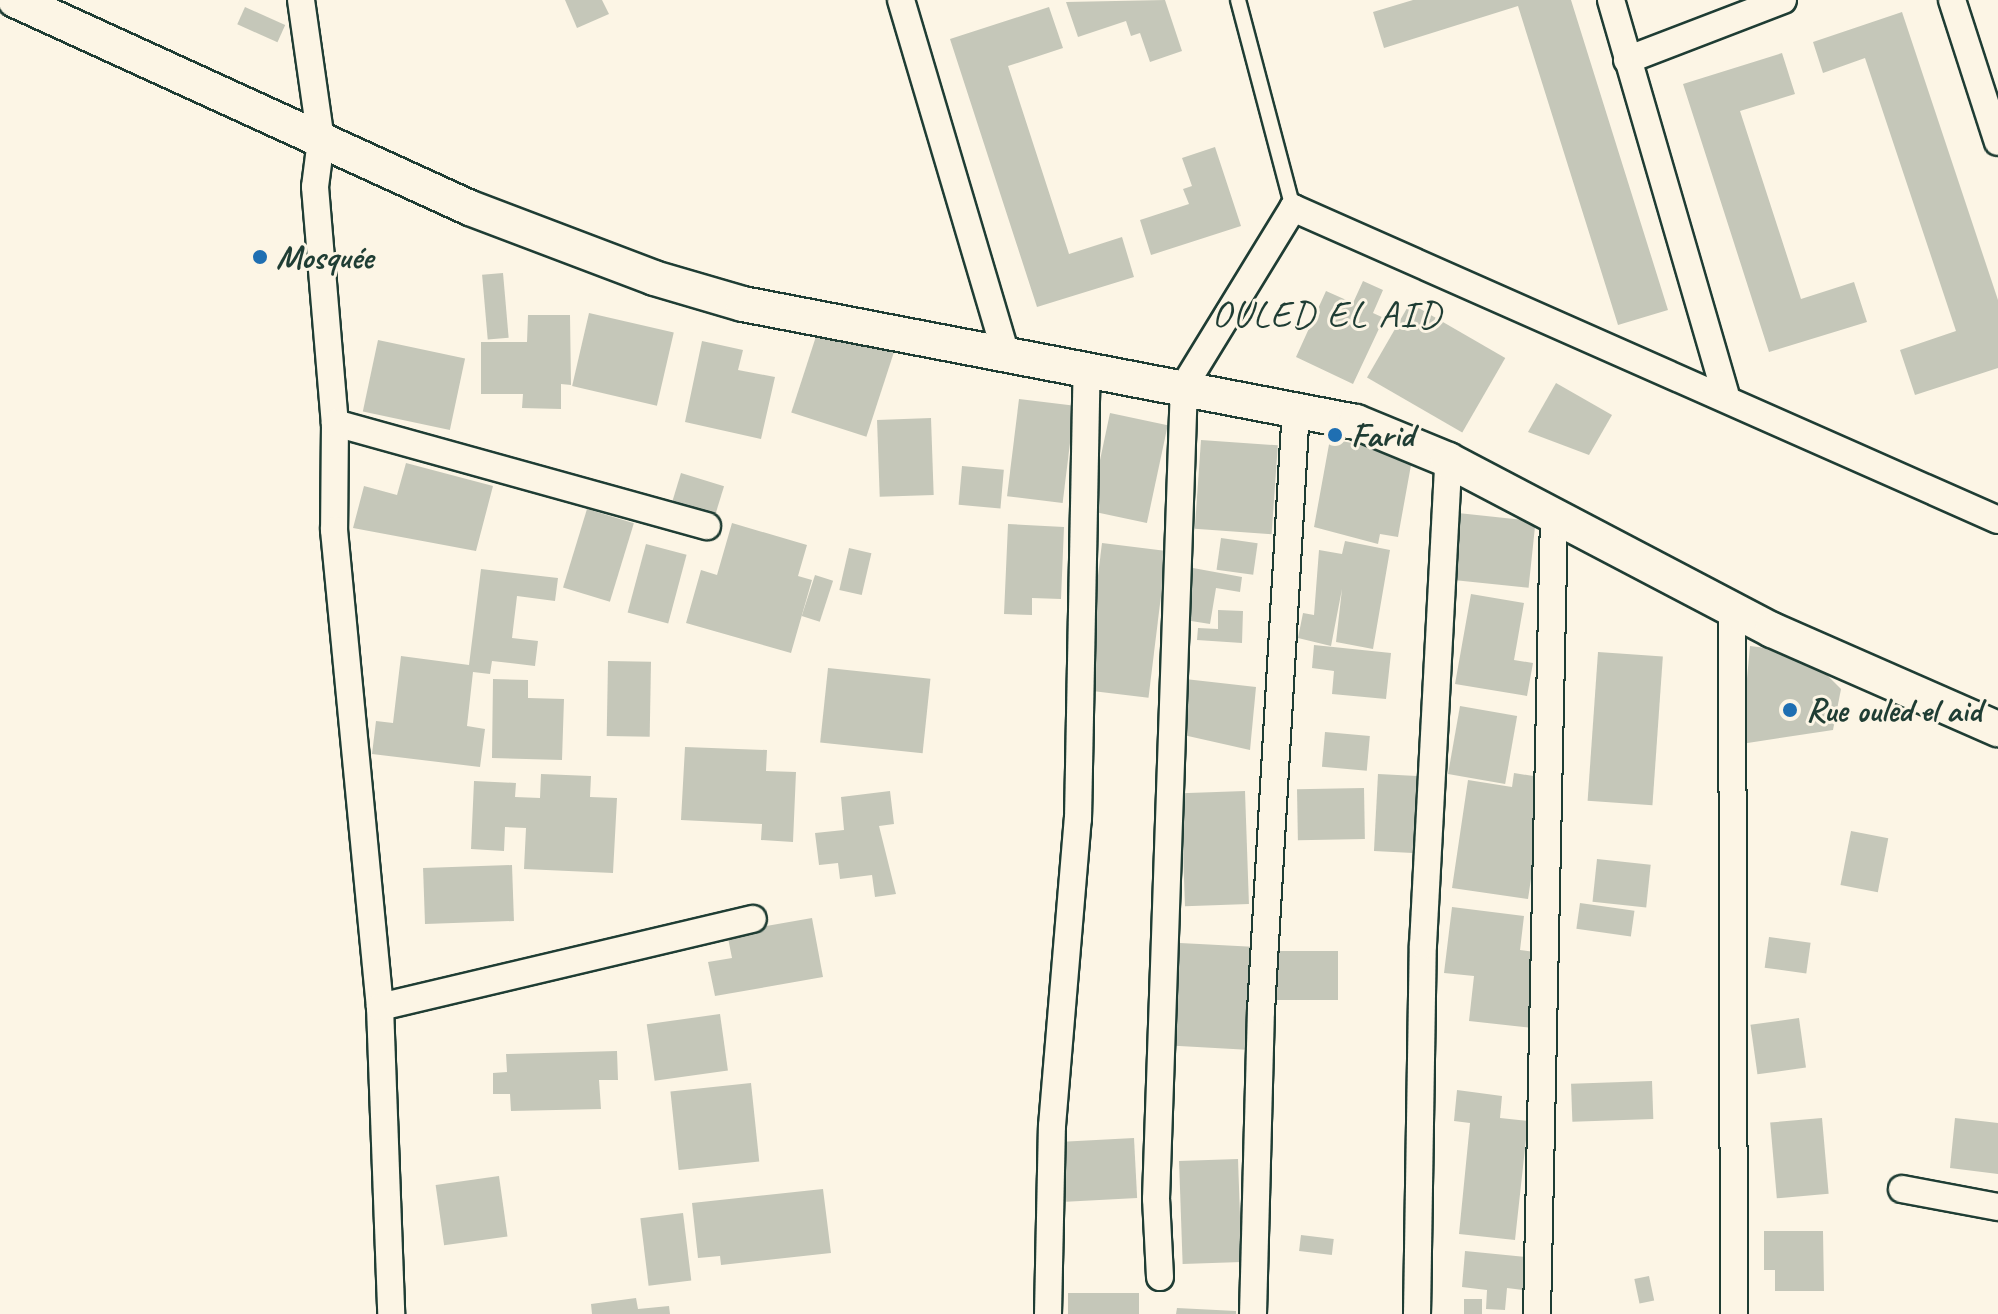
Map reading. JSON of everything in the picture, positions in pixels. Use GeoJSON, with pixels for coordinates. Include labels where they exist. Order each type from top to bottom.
{"type":"FeatureCollection","features":[{"type":"Feature","properties":{"kind":"street"},"geometry":{"type":"LineString","coordinates":[[15,0],[470,208],[701,293],[1296,407],[1448,460],[1732,609],[1998,729]]}},
{"type":"Feature","properties":{"kind":"street"},"geometry":{"type":"LineString","coordinates":[[301,0],[321,140],[315,187],[335,423],[334,530],[380,1007],[391,1314]]}},
{"type":"Feature","properties":{"kind":"street"},"geometry":{"type":"LineString","coordinates":[[901,0],[1005,352]]}},
{"type":"Feature","properties":{"kind":"street"},"geometry":{"type":"LineString","coordinates":[[1611,0],[1725,393]]}},
{"type":"Feature","properties":{"kind":"street"},"geometry":{"type":"LineString","coordinates":[[1627,60],[1783,0]]}},
{"type":"Feature","properties":{"kind":"street"},"geometry":{"type":"LineString","coordinates":[[1952,0],[1998,142]]}},
{"type":"Feature","properties":{"kind":"street"},"geometry":{"type":"LineString","coordinates":[[1160,1277],[1156,1199],[1184,386],[1293,208],[1725,393],[1998,520]]}},
{"type":"Feature","properties":{"kind":"street"},"geometry":{"type":"LineString","coordinates":[[1048,1314],[1052,1126],[1078,819],[1087,368]]}},
{"type":"Feature","properties":{"kind":"street"},"geometry":{"type":"LineString","coordinates":[[1253,1314],[1261,1011],[1296,407]]}},
{"type":"Feature","properties":{"kind":"street"},"geometry":{"type":"LineString","coordinates":[[335,423],[707,526]]}},
{"type":"Feature","properties":{"kind":"street"},"geometry":{"type":"LineString","coordinates":[[1417,1314],[1422,961],[1448,460]]}},
{"type":"Feature","properties":{"kind":"street"},"geometry":{"type":"LineString","coordinates":[[1537,1314],[1554,515]]}},
{"type":"Feature","properties":{"kind":"street"},"geometry":{"type":"LineString","coordinates":[[1732,609],[1734,1314]]}},
{"type":"Feature","properties":{"kind":"street"},"geometry":{"type":"LineString","coordinates":[[380,1007],[753,919]]}},
{"type":"Feature","properties":{"kind":"street"},"geometry":{"type":"LineString","coordinates":[[1902,1189],[1998,1207]]}},
{"type":"Feature","properties":{"kind":"lane"},"geometry":{"type":"LineString","coordinates":[[1238,0],[1293,208]]}},
{"type":"Feature","properties":{"kind":"building"},"geometry":{"type":"Polygon","coordinates":[[[565,0],[602,0],[609,14],[577,28],[565,0]]]}},
{"type":"Feature","properties":{"kind":"building"},"geometry":{"type":"Polygon","coordinates":[[[1165,0],[1182,51],[1150,62],[1140,33],[1131,36],[1126,21],[1078,37],[1066,2],[1165,0]]]}},
{"type":"Feature","properties":{"kind":"building"},"geometry":{"type":"Polygon","coordinates":[[[1413,0],[1571,0],[1668,310],[1618,325],[1518,6],[1384,48],[1373,12],[1413,0]]]}},
{"type":"Feature","properties":{"kind":"building"},"geometry":{"type":"Polygon","coordinates":[[[245,7],[285,25],[277,42],[237,24],[245,7]]]}},
{"type":"Feature","properties":{"kind":"building"},"geometry":{"type":"Polygon","coordinates":[[[1049,7],[1063,48],[1008,66],[1069,254],[1122,237],[1134,277],[1037,307],[950,39],[1049,7]]]}},
{"type":"Feature","properties":{"kind":"building"},"geometry":{"type":"Polygon","coordinates":[[[1902,12],[1998,300],[1998,368],[1915,395],[1900,350],[1956,331],[1865,58],[1823,73],[1813,42],[1902,12]]]}},
{"type":"Feature","properties":{"kind":"building"},"geometry":{"type":"Polygon","coordinates":[[[1782,53],[1795,94],[1740,111],[1801,299],[1854,282],[1867,322],[1769,352],[1683,84],[1782,53]]]}},
{"type":"Feature","properties":{"kind":"building"},"geometry":{"type":"Polygon","coordinates":[[[1215,147],[1241,226],[1151,255],[1140,220],[1189,204],[1183,189],[1192,186],[1182,158],[1215,147]]]}},
{"type":"Feature","properties":{"kind":"building"},"geometry":{"type":"Polygon","coordinates":[[[503,273],[509,338],[488,340],[482,275],[503,273]]]}},
{"type":"Feature","properties":{"kind":"building"},"geometry":{"type":"Polygon","coordinates":[[[1363,281],[1383,290],[1373,313],[1384,318],[1353,384],[1296,357],[1326,291],[1353,303],[1363,281]]]}},
{"type":"Feature","properties":{"kind":"building"},"geometry":{"type":"Polygon","coordinates":[[[1410,303],[1505,358],[1462,432],[1367,377],[1410,303]]]}},
{"type":"Feature","properties":{"kind":"building"},"geometry":{"type":"Polygon","coordinates":[[[589,313],[674,333],[657,406],[572,386],[589,313]]]}},
{"type":"Feature","properties":{"kind":"building"},"geometry":{"type":"Polygon","coordinates":[[[528,315],[570,315],[571,385],[561,384],[561,409],[522,408],[523,394],[481,394],[481,342],[527,342],[528,315]]]}},
{"type":"Feature","properties":{"kind":"building"},"geometry":{"type":"Polygon","coordinates":[[[820,324],[895,348],[866,437],[791,412],[820,324]]]}},
{"type":"Feature","properties":{"kind":"building"},"geometry":{"type":"Polygon","coordinates":[[[378,340],[465,359],[450,430],[363,411],[378,340]]]}},
{"type":"Feature","properties":{"kind":"building"},"geometry":{"type":"Polygon","coordinates":[[[702,341],[743,350],[738,370],[775,377],[761,439],[685,422],[702,341]]]}},
{"type":"Feature","properties":{"kind":"building"},"geometry":{"type":"Polygon","coordinates":[[[1556,383],[1612,415],[1589,455],[1528,432],[1556,383]]]}},
{"type":"Feature","properties":{"kind":"building"},"geometry":{"type":"Polygon","coordinates":[[[1019,399],[1075,406],[1063,503],[1007,496],[1019,399]]]}},
{"type":"Feature","properties":{"kind":"building"},"geometry":{"type":"Polygon","coordinates":[[[1110,413],[1168,425],[1147,523],[1089,511],[1110,413]]]}},
{"type":"Feature","properties":{"kind":"building"},"geometry":{"type":"Polygon","coordinates":[[[931,418],[934,495],[880,497],[877,420],[931,418]]]}},
{"type":"Feature","properties":{"kind":"building"},"geometry":{"type":"Polygon","coordinates":[[[1330,439],[1413,454],[1398,537],[1380,534],[1378,544],[1314,527],[1330,439]]]}},
{"type":"Feature","properties":{"kind":"building"},"geometry":{"type":"Polygon","coordinates":[[[1201,440],[1278,445],[1272,534],[1195,529],[1201,440]]]}},
{"type":"Feature","properties":{"kind":"building"},"geometry":{"type":"Polygon","coordinates":[[[406,463],[493,486],[476,551],[353,528],[364,486],[397,495],[406,463]]]}},
{"type":"Feature","properties":{"kind":"building"},"geometry":{"type":"Polygon","coordinates":[[[962,466],[1004,470],[1000,509],[959,505],[962,466]]]}},
{"type":"Feature","properties":{"kind":"building"},"geometry":{"type":"Polygon","coordinates":[[[681,473],[724,486],[713,522],[670,508],[681,473]]]}},
{"type":"Feature","properties":{"kind":"building"},"geometry":{"type":"Polygon","coordinates":[[[587,509],[634,523],[610,602],[563,587],[587,509]]]}},
{"type":"Feature","properties":{"kind":"building"},"geometry":{"type":"Polygon","coordinates":[[[1458,513],[1536,521],[1529,588],[1451,580],[1458,513]]]}},
{"type":"Feature","properties":{"kind":"building"},"geometry":{"type":"Polygon","coordinates":[[[732,523],[807,545],[798,576],[812,580],[791,653],[686,623],[701,570],[717,575],[732,523]]]}},
{"type":"Feature","properties":{"kind":"building"},"geometry":{"type":"Polygon","coordinates":[[[1008,524],[1064,527],[1061,599],[1032,598],[1032,615],[1004,614],[1008,524]]]}},
{"type":"Feature","properties":{"kind":"building"},"geometry":{"type":"Polygon","coordinates":[[[1221,538],[1258,543],[1253,575],[1217,570],[1221,538]]]}},
{"type":"Feature","properties":{"kind":"building"},"geometry":{"type":"Polygon","coordinates":[[[1345,541],[1390,550],[1373,649],[1336,642],[1342,589],[1331,646],[1298,638],[1303,613],[1314,615],[1319,550],[1342,554],[1345,541]]]}},
{"type":"Feature","properties":{"kind":"building"},"geometry":{"type":"Polygon","coordinates":[[[1102,543],[1167,551],[1148,698],[1084,690],[1102,543]]]}},
{"type":"Feature","properties":{"kind":"building"},"geometry":{"type":"Polygon","coordinates":[[[646,544],[687,555],[668,623],[628,613],[646,544]]]}},
{"type":"Feature","properties":{"kind":"building"},"geometry":{"type":"Polygon","coordinates":[[[849,548],[871,553],[862,595],[839,590],[849,548]]]}},
{"type":"Feature","properties":{"kind":"building"},"geometry":{"type":"Polygon","coordinates":[[[1193,568],[1242,577],[1240,592],[1216,588],[1210,624],[1185,620],[1193,568]]]}},
{"type":"Feature","properties":{"kind":"building"},"geometry":{"type":"Polygon","coordinates":[[[481,569],[558,578],[555,601],[517,596],[512,638],[538,641],[535,666],[492,661],[490,674],[473,672],[467,726],[485,729],[480,767],[372,754],[376,721],[393,723],[401,656],[469,665],[481,569]]]}},
{"type":"Feature","properties":{"kind":"building"},"geometry":{"type":"Polygon","coordinates":[[[815,575],[833,581],[820,622],[802,616],[815,575]]]}},
{"type":"Feature","properties":{"kind":"building"},"geometry":{"type":"Polygon","coordinates":[[[1471,594],[1524,603],[1514,660],[1533,663],[1527,696],[1455,684],[1471,594]]]}},
{"type":"Feature","properties":{"kind":"building"},"geometry":{"type":"Polygon","coordinates":[[[1218,610],[1243,611],[1242,643],[1197,640],[1198,628],[1218,629],[1218,610]]]}},
{"type":"Feature","properties":{"kind":"building"},"geometry":{"type":"Polygon","coordinates":[[[1314,645],[1391,653],[1386,699],[1332,694],[1334,671],[1312,668],[1314,645]]]}},
{"type":"Feature","properties":{"kind":"building","name":"Rue ouled el aid"},"geometry":{"type":"Polygon","coordinates":[[[1750,646],[1781,650],[1820,668],[1841,689],[1833,730],[1741,744],[1750,646]]]}},
{"type":"Feature","properties":{"kind":"building"},"geometry":{"type":"Polygon","coordinates":[[[1598,652],[1663,657],[1652,805],[1588,801],[1598,652]]]}},
{"type":"Feature","properties":{"kind":"building"},"geometry":{"type":"Polygon","coordinates":[[[608,661],[651,662],[650,737],[607,736],[608,661]]]}},
{"type":"Feature","properties":{"kind":"building"},"geometry":{"type":"Polygon","coordinates":[[[828,668],[930,679],[923,753],[820,743],[828,668]]]}},
{"type":"Feature","properties":{"kind":"building"},"geometry":{"type":"Polygon","coordinates":[[[493,679],[528,680],[528,698],[564,699],[562,760],[492,758],[493,679]]]}},
{"type":"Feature","properties":{"kind":"building"},"geometry":{"type":"Polygon","coordinates":[[[1185,679],[1256,687],[1250,750],[1179,734],[1185,679]]]}},
{"type":"Feature","properties":{"kind":"building"},"geometry":{"type":"Polygon","coordinates":[[[1460,706],[1517,716],[1505,784],[1448,774],[1460,706]]]}},
{"type":"Feature","properties":{"kind":"building"},"geometry":{"type":"Polygon","coordinates":[[[1325,732],[1370,736],[1367,771],[1322,767],[1325,732]]]}},
{"type":"Feature","properties":{"kind":"building"},"geometry":{"type":"Polygon","coordinates":[[[685,747],[767,750],[766,771],[796,772],[793,842],[761,840],[762,824],[681,820],[685,747]]]}},
{"type":"Feature","properties":{"kind":"building"},"geometry":{"type":"Polygon","coordinates":[[[1514,773],[1546,778],[1528,899],[1452,888],[1468,780],[1512,787],[1514,773]]]}},
{"type":"Feature","properties":{"kind":"building"},"geometry":{"type":"Polygon","coordinates":[[[541,774],[591,776],[590,797],[617,798],[613,873],[524,869],[526,828],[505,827],[504,851],[471,849],[474,781],[516,783],[515,797],[540,798],[541,774]]]}},
{"type":"Feature","properties":{"kind":"building"},"geometry":{"type":"Polygon","coordinates":[[[1378,774],[1417,776],[1413,853],[1374,851],[1378,774]]]}},
{"type":"Feature","properties":{"kind":"building"},"geometry":{"type":"Polygon","coordinates":[[[1364,788],[1365,839],[1298,840],[1297,789],[1364,788]]]}},
{"type":"Feature","properties":{"kind":"building"},"geometry":{"type":"Polygon","coordinates":[[[890,791],[894,824],[879,826],[896,894],[875,897],[872,875],[840,879],[838,863],[819,865],[815,833],[844,830],[841,797],[890,791]]]}},
{"type":"Feature","properties":{"kind":"building"},"geometry":{"type":"Polygon","coordinates":[[[1245,791],[1249,904],[1185,906],[1181,793],[1245,791]]]}},
{"type":"Feature","properties":{"kind":"building"},"geometry":{"type":"Polygon","coordinates":[[[1851,831],[1888,838],[1878,892],[1841,885],[1851,831]]]}},
{"type":"Feature","properties":{"kind":"building"},"geometry":{"type":"Polygon","coordinates":[[[1597,859],[1651,865],[1646,907],[1593,902],[1597,859]]]}},
{"type":"Feature","properties":{"kind":"building"},"geometry":{"type":"Polygon","coordinates":[[[512,865],[514,921],[425,924],[423,868],[512,865]]]}},
{"type":"Feature","properties":{"kind":"building"},"geometry":{"type":"Polygon","coordinates":[[[1580,903],[1634,911],[1631,936],[1576,929],[1580,903]]]}},
{"type":"Feature","properties":{"kind":"building"},"geometry":{"type":"Polygon","coordinates":[[[1452,907],[1524,916],[1520,950],[1542,953],[1533,1028],[1469,1021],[1474,976],[1444,973],[1452,907]]]}},
{"type":"Feature","properties":{"kind":"building"},"geometry":{"type":"Polygon","coordinates":[[[812,918],[823,977],[715,996],[708,962],[732,958],[727,933],[812,918]]]}},
{"type":"Feature","properties":{"kind":"building"},"geometry":{"type":"Polygon","coordinates":[[[1769,937],[1811,943],[1806,974],[1765,968],[1769,937]]]}},
{"type":"Feature","properties":{"kind":"building"},"geometry":{"type":"Polygon","coordinates":[[[1180,943],[1252,947],[1247,1050],[1175,1046],[1180,943]]]}},
{"type":"Feature","properties":{"kind":"building"},"geometry":{"type":"Polygon","coordinates":[[[1274,951],[1338,951],[1338,1000],[1274,1000],[1274,951]]]}},
{"type":"Feature","properties":{"kind":"building"},"geometry":{"type":"Polygon","coordinates":[[[720,1014],[728,1070],[655,1081],[647,1024],[720,1014]]]}},
{"type":"Feature","properties":{"kind":"building"},"geometry":{"type":"Polygon","coordinates":[[[1799,1018],[1806,1068],[1757,1074],[1750,1025],[1799,1018]]]}},
{"type":"Feature","properties":{"kind":"building"},"geometry":{"type":"Polygon","coordinates":[[[617,1051],[618,1080],[599,1080],[601,1109],[511,1111],[510,1094],[493,1094],[493,1073],[507,1072],[506,1054],[617,1051]]]}},
{"type":"Feature","properties":{"kind":"building"},"geometry":{"type":"Polygon","coordinates":[[[1652,1081],[1653,1119],[1572,1122],[1571,1084],[1652,1081]]]}},
{"type":"Feature","properties":{"kind":"building"},"geometry":{"type":"Polygon","coordinates":[[[751,1083],[759,1162],[679,1170],[670,1091],[751,1083]]]}},
{"type":"Feature","properties":{"kind":"building"},"geometry":{"type":"Polygon","coordinates":[[[1457,1090],[1502,1096],[1500,1118],[1528,1121],[1515,1240],[1459,1234],[1470,1123],[1454,1121],[1457,1090]]]}},
{"type":"Feature","properties":{"kind":"building"},"geometry":{"type":"Polygon","coordinates":[[[1822,1118],[1829,1194],[1777,1198],[1770,1123],[1822,1118]]]}},
{"type":"Feature","properties":{"kind":"building"},"geometry":{"type":"Polygon","coordinates":[[[1955,1118],[1998,1123],[1998,1174],[1950,1168],[1955,1118]]]}},
{"type":"Feature","properties":{"kind":"building"},"geometry":{"type":"Polygon","coordinates":[[[1134,1138],[1137,1198],[1066,1202],[1063,1142],[1134,1138]]]}},
{"type":"Feature","properties":{"kind":"building"},"geometry":{"type":"Polygon","coordinates":[[[1238,1159],[1242,1262],[1183,1264],[1179,1161],[1238,1159]]]}},
{"type":"Feature","properties":{"kind":"building"},"geometry":{"type":"Polygon","coordinates":[[[499,1176],[507,1236],[444,1245],[436,1185],[499,1176]]]}},
{"type":"Feature","properties":{"kind":"building"},"geometry":{"type":"Polygon","coordinates":[[[823,1189],[831,1253],[721,1265],[720,1256],[698,1258],[692,1203],[823,1189]]]}},
{"type":"Feature","properties":{"kind":"building"},"geometry":{"type":"Polygon","coordinates":[[[683,1213],[691,1280],[649,1286],[640,1218],[683,1213]]]}},
{"type":"Feature","properties":{"kind":"building"},"geometry":{"type":"Polygon","coordinates":[[[1764,1231],[1823,1231],[1824,1291],[1775,1291],[1775,1270],[1764,1270],[1764,1231]]]}},
{"type":"Feature","properties":{"kind":"building"},"geometry":{"type":"Polygon","coordinates":[[[1301,1235],[1334,1239],[1332,1255],[1299,1251],[1301,1235]]]}},
{"type":"Feature","properties":{"kind":"building"},"geometry":{"type":"Polygon","coordinates":[[[1465,1251],[1526,1257],[1523,1290],[1507,1288],[1505,1310],[1486,1309],[1487,1290],[1462,1287],[1465,1251]]]}},
{"type":"Feature","properties":{"kind":"building"},"geometry":{"type":"Polygon","coordinates":[[[1649,1276],[1654,1300],[1640,1304],[1634,1279],[1649,1276]]]}},
{"type":"Feature","properties":{"kind":"building"},"geometry":{"type":"Polygon","coordinates":[[[1068,1293],[1139,1293],[1139,1314],[1068,1314],[1068,1293]]]}},
{"type":"Feature","properties":{"kind":"building"},"geometry":{"type":"Polygon","coordinates":[[[636,1298],[638,1309],[669,1306],[670,1314],[592,1314],[591,1304],[636,1298]]]}},
{"type":"Feature","properties":{"kind":"building"},"geometry":{"type":"Polygon","coordinates":[[[1464,1299],[1482,1299],[1482,1314],[1464,1314],[1464,1299]]]}},
{"type":"Feature","properties":{"kind":"building"},"geometry":{"type":"Polygon","coordinates":[[[1177,1308],[1236,1311],[1236,1314],[1176,1314],[1177,1308]]]}},
{"type":"Feature","properties":{"kind":"place","name":"Mosquée"},"geometry":{"type":"Point","coordinates":[260,257]}},
{"type":"Feature","properties":{"kind":"place","name":"Farid"},"geometry":{"type":"Point","coordinates":[1335,435]}},
{"type":"Feature","properties":{"kind":"place","name":"Rue ouled el aid"},"geometry":{"type":"Point","coordinates":[1790,710]}},
{"type":"Feature","properties":{"kind":"district","name":"OULED EL AID"},"geometry":{"type":"Point","coordinates":[1327,314]}}]}
